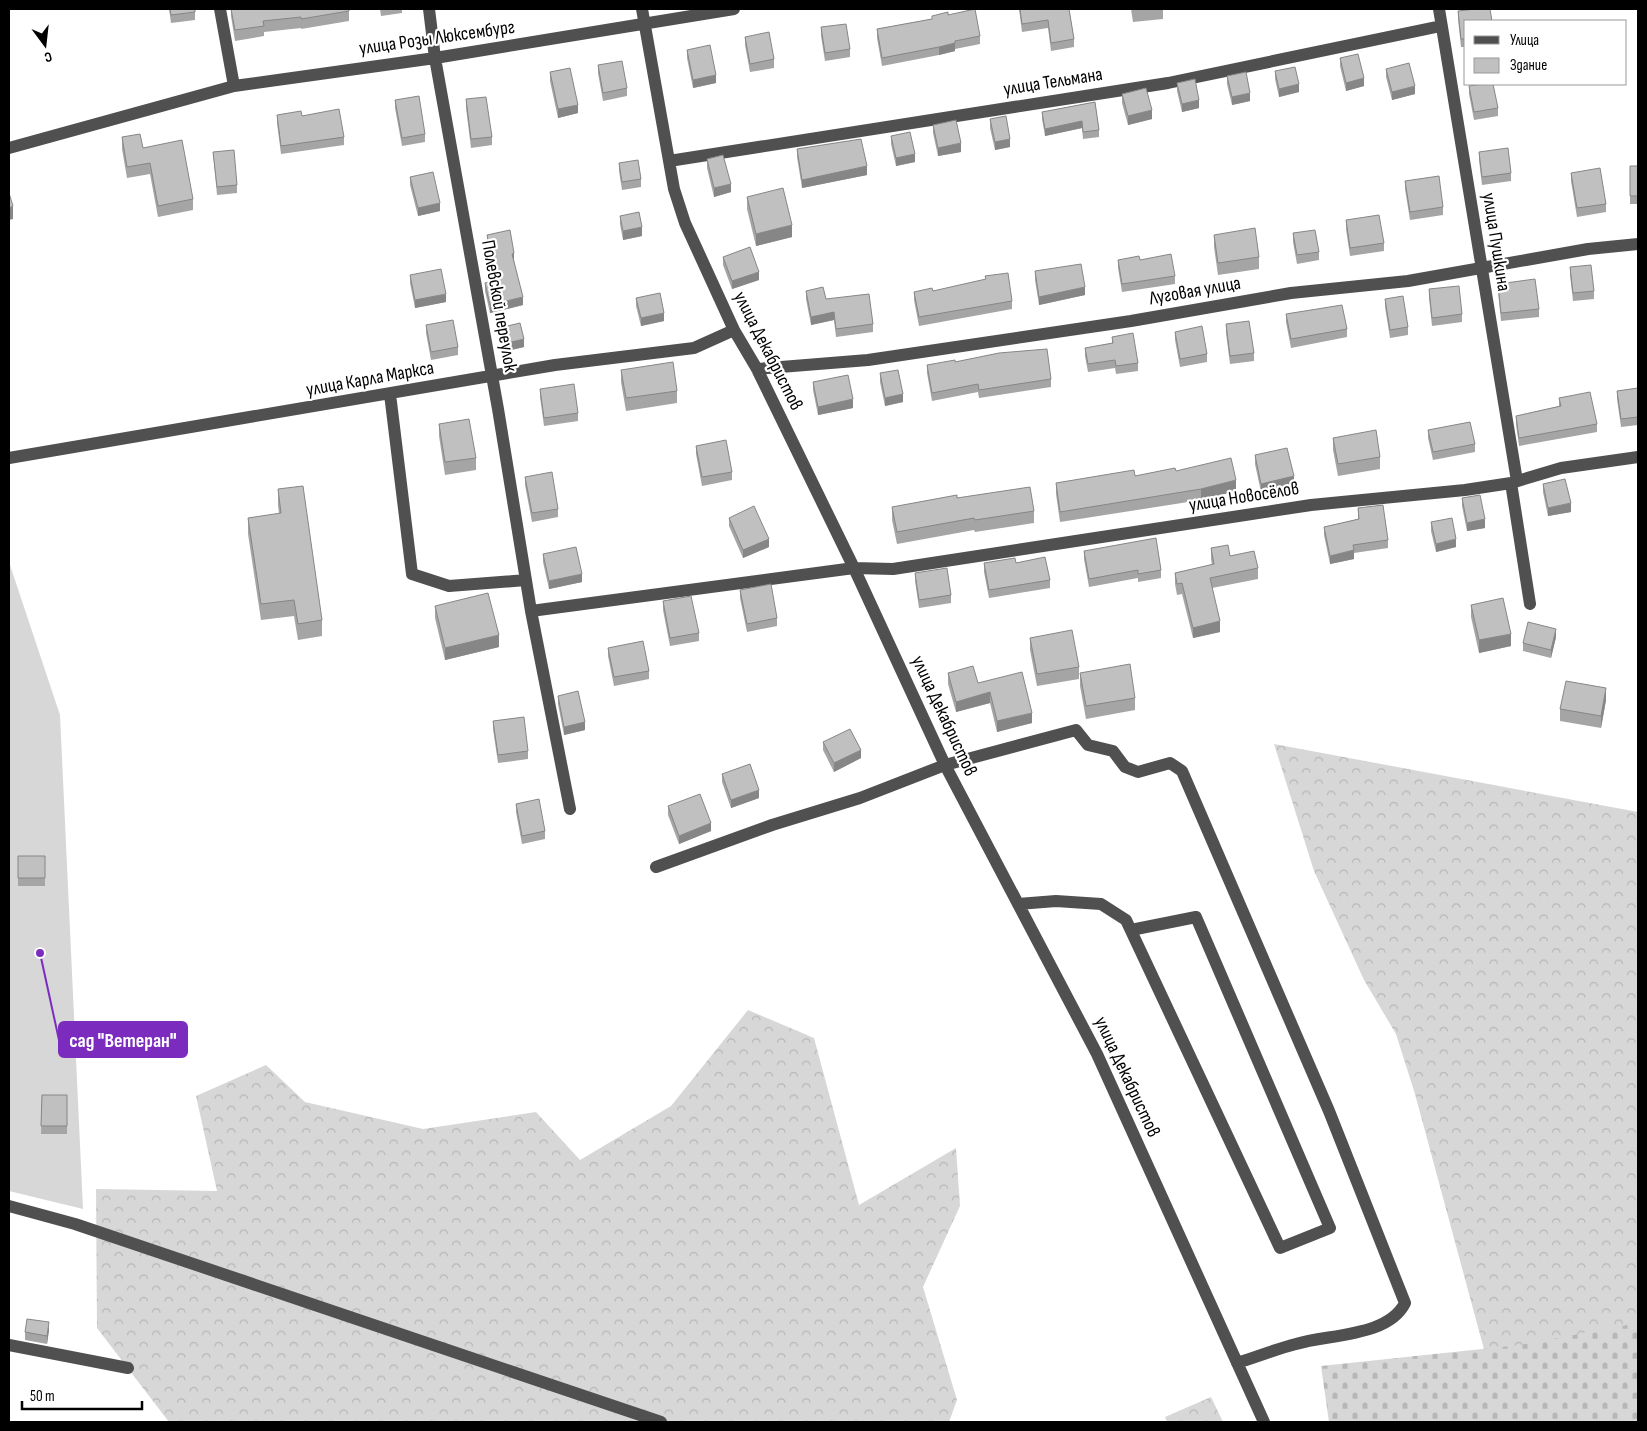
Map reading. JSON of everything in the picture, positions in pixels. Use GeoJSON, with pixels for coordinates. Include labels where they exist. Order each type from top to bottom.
{"type":"FeatureCollection","features":[{"type":"Feature","properties":{"kind":"street"},"geometry":{"type":"LineString","coordinates":[[220,9],[234,86]]}},
{"type":"Feature","properties":{"kind":"street","name":"Полевской переулок"},"geometry":{"type":"LineString","coordinates":[[429,9],[434,58],[493,378],[531,611],[570,809]]}},
{"type":"Feature","properties":{"kind":"street","name":"улица Декабристов"},"geometry":{"type":"LineString","coordinates":[[642,9],[674,189],[685,224],[734,330],[757,369],[854,568],[944,765],[1097,1054],[1264,1422]]}},
{"type":"Feature","properties":{"kind":"street","name":"улица Розы Люксембург"},"geometry":{"type":"LineString","coordinates":[[9,148],[234,86],[434,58],[734,9]]}},
{"type":"Feature","properties":{"kind":"street","name":"улица Пушкина"},"geometry":{"type":"LineString","coordinates":[[1439,9],[1482,267],[1530,604]]}},
{"type":"Feature","properties":{"kind":"street","name":"улица Тельмана"},"geometry":{"type":"LineString","coordinates":[[669,160],[1168,83],[1441,26]]}},
{"type":"Feature","properties":{"kind":"street","name":"Луговая улица"},"geometry":{"type":"LineString","coordinates":[[757,369],[868,360],[1132,321],[1291,293],[1408,281],[1588,249],[1638,244]]}},
{"type":"Feature","properties":{"kind":"street","name":"улица Карла Маркса"},"geometry":{"type":"LineString","coordinates":[[9,458],[493,378],[555,366],[694,348],[734,330]]}},
{"type":"Feature","properties":{"kind":"street"},"geometry":{"type":"LineString","coordinates":[[390,394],[412,574],[449,586],[526,580]]}},
{"type":"Feature","properties":{"kind":"street","name":"улица Новосёлов"},"geometry":{"type":"LineString","coordinates":[[531,611],[854,568],[894,569],[1311,505],[1465,490],[1514,482],[1561,468],[1638,457]]}},
{"type":"Feature","properties":{"kind":"street"},"geometry":{"type":"LineString","coordinates":[[656,867],[772,825],[860,798],[944,765],[1076,730],[1088,745],[1113,752],[1125,767],[1138,772],[1170,764],[1182,771],[1329,1111],[1405,1304],[1400,1314],[1378,1326],[1296,1344],[1237,1364]]}},
{"type":"Feature","properties":{"kind":"street"},"geometry":{"type":"LineString","coordinates":[[1018,904],[1056,901],[1101,904],[1126,920],[1280,1248],[1330,1228],[1196,917],[1131,930]]}},
{"type":"Feature","properties":{"kind":"street"},"geometry":{"type":"LineString","coordinates":[[9,1206],[75,1224],[661,1422]]}},
{"type":"Feature","properties":{"kind":"street"},"geometry":{"type":"LineString","coordinates":[[9,1345],[128,1368]]}},
{"type":"Feature","properties":{"kind":"green space"},"geometry":{"type":"Polygon","coordinates":[[[9,562],[60,715],[83,1209],[9,1191],[9,562]]]}},
{"type":"Feature","properties":{"kind":"green space"},"geometry":{"type":"Polygon","coordinates":[[[1274,744],[1638,812],[1638,1422],[1485,1353],[1415,1094],[1396,1034],[1364,980],[1314,871],[1274,744]]]}},
{"type":"Feature","properties":{"kind":"green space"},"geometry":{"type":"Polygon","coordinates":[[[748,1010],[814,1038],[859,1205],[956,1148],[960,1206],[923,1287],[957,1400],[949,1422],[169,1422],[97,1328],[96,1189],[217,1191],[196,1096],[266,1065],[305,1102],[423,1129],[536,1112],[580,1160],[671,1106],[748,1010]]]}},
{"type":"Feature","properties":{"kind":"green space"},"geometry":{"type":"Polygon","coordinates":[[[1638,1323],[1638,1422],[1329,1422],[1321,1366],[1520,1345],[1638,1323]]]}},
{"type":"Feature","properties":{"kind":"green space"},"geometry":{"type":"Polygon","coordinates":[[[1211,1397],[1223,1422],[1167,1422],[1165,1417],[1211,1397]]]}},
{"type":"Feature","properties":{"kind":"building"},"geometry":{"type":"Polygon","coordinates":[[[170,9],[195,9],[195,12],[171,15],[170,9]]]}},
{"type":"Feature","properties":{"kind":"building"},"geometry":{"type":"Polygon","coordinates":[[[231,9],[349,9],[349,11],[301,19],[301,17],[263,21],[264,26],[235,30],[231,9]]]}},
{"type":"Feature","properties":{"kind":"building"},"geometry":{"type":"Polygon","coordinates":[[[975,9],[980,36],[955,41],[955,43],[939,47],[882,58],[877,29],[932,19],[932,16],[948,12],[948,15],[975,9]]]}},
{"type":"Feature","properties":{"kind":"building"},"geometry":{"type":"Polygon","coordinates":[[[1020,9],[1069,9],[1074,39],[1051,43],[1048,20],[1022,24],[1020,9]]]}},
{"type":"Feature","properties":{"kind":"building"},"geometry":{"type":"Polygon","coordinates":[[[1490,9],[1492,20],[1464,20],[1464,39],[1461,39],[1458,11],[1490,9]]]}},
{"type":"Feature","properties":{"kind":"building"},"geometry":{"type":"Polygon","coordinates":[[[846,24],[850,49],[825,53],[821,27],[846,24]]]}},
{"type":"Feature","properties":{"kind":"building"},"geometry":{"type":"Polygon","coordinates":[[[769,32],[774,59],[750,64],[745,37],[769,32]]]}},
{"type":"Feature","properties":{"kind":"building"},"geometry":{"type":"Polygon","coordinates":[[[710,45],[716,75],[693,80],[687,50],[710,45]]]}},
{"type":"Feature","properties":{"kind":"building"},"geometry":{"type":"Polygon","coordinates":[[[1358,54],[1364,78],[1346,83],[1340,58],[1358,54]]]}},
{"type":"Feature","properties":{"kind":"building"},"geometry":{"type":"Polygon","coordinates":[[[622,61],[627,88],[603,93],[598,65],[622,61]]]}},
{"type":"Feature","properties":{"kind":"building"},"geometry":{"type":"Polygon","coordinates":[[[1409,63],[1415,86],[1392,92],[1386,69],[1409,63]]]}},
{"type":"Feature","properties":{"kind":"building"},"geometry":{"type":"Polygon","coordinates":[[[1295,67],[1299,84],[1279,89],[1275,71],[1295,67]]]}},
{"type":"Feature","properties":{"kind":"building"},"geometry":{"type":"Polygon","coordinates":[[[570,68],[578,105],[558,109],[550,72],[570,68]]]}},
{"type":"Feature","properties":{"kind":"building"},"geometry":{"type":"Polygon","coordinates":[[[1246,72],[1250,93],[1232,97],[1227,76],[1246,72]]]}},
{"type":"Feature","properties":{"kind":"building"},"geometry":{"type":"Polygon","coordinates":[[[1195,79],[1199,100],[1182,104],[1177,83],[1195,79]]]}},
{"type":"Feature","properties":{"kind":"building"},"geometry":{"type":"Polygon","coordinates":[[[1493,85],[1498,108],[1474,112],[1469,86],[1493,85]]]}},
{"type":"Feature","properties":{"kind":"building"},"geometry":{"type":"Polygon","coordinates":[[[1146,88],[1152,110],[1128,116],[1122,94],[1146,88]]]}},
{"type":"Feature","properties":{"kind":"building"},"geometry":{"type":"Polygon","coordinates":[[[419,96],[425,134],[402,138],[395,100],[419,96]]]}},
{"type":"Feature","properties":{"kind":"building"},"geometry":{"type":"Polygon","coordinates":[[[486,97],[492,137],[471,139],[466,99],[486,97]]]}},
{"type":"Feature","properties":{"kind":"building"},"geometry":{"type":"Polygon","coordinates":[[[1095,102],[1099,130],[1083,132],[1082,121],[1045,129],[1042,112],[1095,102]]]}},
{"type":"Feature","properties":{"kind":"building"},"geometry":{"type":"Polygon","coordinates":[[[339,109],[344,137],[281,146],[277,115],[301,111],[302,116],[339,109]]]}},
{"type":"Feature","properties":{"kind":"building"},"geometry":{"type":"Polygon","coordinates":[[[1006,116],[1010,139],[995,142],[990,119],[1006,116]]]}},
{"type":"Feature","properties":{"kind":"building"},"geometry":{"type":"Polygon","coordinates":[[[956,120],[961,143],[938,148],[933,125],[956,120]]]}},
{"type":"Feature","properties":{"kind":"building"},"geometry":{"type":"Polygon","coordinates":[[[910,132],[915,154],[896,158],[891,136],[910,132]]]}},
{"type":"Feature","properties":{"kind":"building"},"geometry":{"type":"Polygon","coordinates":[[[140,134],[143,148],[182,140],[193,199],[158,206],[150,163],[127,167],[122,137],[140,134]]]}},
{"type":"Feature","properties":{"kind":"building"},"geometry":{"type":"Polygon","coordinates":[[[861,139],[867,166],[802,180],[797,149],[861,139]]]}},
{"type":"Feature","properties":{"kind":"building"},"geometry":{"type":"Polygon","coordinates":[[[1508,148],[1511,173],[1482,177],[1479,152],[1508,148]]]}},
{"type":"Feature","properties":{"kind":"building"},"geometry":{"type":"Polygon","coordinates":[[[234,150],[237,185],[217,187],[213,152],[234,150]]]}},
{"type":"Feature","properties":{"kind":"building"},"geometry":{"type":"Polygon","coordinates":[[[723,155],[731,184],[714,188],[707,159],[723,155]]]}},
{"type":"Feature","properties":{"kind":"building"},"geometry":{"type":"Polygon","coordinates":[[[638,160],[641,179],[622,182],[619,163],[638,160]]]}},
{"type":"Feature","properties":{"kind":"building"},"geometry":{"type":"Polygon","coordinates":[[[1630,166],[1638,166],[1638,196],[1630,196],[1630,166]]]}},
{"type":"Feature","properties":{"kind":"building"},"geometry":{"type":"Polygon","coordinates":[[[1600,168],[1606,204],[1577,208],[1571,173],[1600,168]]]}},
{"type":"Feature","properties":{"kind":"building"},"geometry":{"type":"Polygon","coordinates":[[[433,172],[440,203],[418,208],[410,177],[433,172]]]}},
{"type":"Feature","properties":{"kind":"building"},"geometry":{"type":"Polygon","coordinates":[[[1439,176],[1443,207],[1410,212],[1405,181],[1439,176]]]}},
{"type":"Feature","properties":{"kind":"building"},"geometry":{"type":"Polygon","coordinates":[[[783,188],[792,225],[756,234],[747,197],[783,188]]]}},
{"type":"Feature","properties":{"kind":"building"},"geometry":{"type":"Polygon","coordinates":[[[9,193],[13,206],[9,208],[9,193]]]}},
{"type":"Feature","properties":{"kind":"building"},"geometry":{"type":"Polygon","coordinates":[[[639,212],[642,227],[623,231],[620,216],[639,212]]]}},
{"type":"Feature","properties":{"kind":"building"},"geometry":{"type":"Polygon","coordinates":[[[1379,215],[1384,243],[1350,248],[1346,220],[1379,215]]]}},
{"type":"Feature","properties":{"kind":"building"},"geometry":{"type":"Polygon","coordinates":[[[1255,228],[1259,257],[1218,263],[1214,235],[1255,228]]]}},
{"type":"Feature","properties":{"kind":"building"},"geometry":{"type":"Polygon","coordinates":[[[510,230],[514,253],[512,254],[523,297],[490,305],[485,283],[496,280],[487,235],[510,230]]]}},
{"type":"Feature","properties":{"kind":"building"},"geometry":{"type":"Polygon","coordinates":[[[1315,230],[1319,252],[1297,255],[1293,233],[1315,230]]]}},
{"type":"Feature","properties":{"kind":"building"},"geometry":{"type":"Polygon","coordinates":[[[750,247],[759,272],[732,281],[723,257],[750,247]]]}},
{"type":"Feature","properties":{"kind":"building"},"geometry":{"type":"Polygon","coordinates":[[[1171,254],[1175,276],[1122,284],[1118,260],[1139,256],[1140,260],[1171,254]]]}},
{"type":"Feature","properties":{"kind":"building"},"geometry":{"type":"Polygon","coordinates":[[[1081,264],[1085,287],[1039,297],[1035,271],[1081,264]]]}},
{"type":"Feature","properties":{"kind":"building"},"geometry":{"type":"Polygon","coordinates":[[[1591,265],[1594,291],[1573,293],[1570,267],[1591,265]]]}},
{"type":"Feature","properties":{"kind":"building"},"geometry":{"type":"Polygon","coordinates":[[[441,269],[446,294],[415,300],[410,275],[441,269]]]}},
{"type":"Feature","properties":{"kind":"building"},"geometry":{"type":"Polygon","coordinates":[[[1008,273],[1012,301],[919,317],[914,292],[932,288],[933,291],[986,279],[985,276],[1008,273]]]}},
{"type":"Feature","properties":{"kind":"building"},"geometry":{"type":"Polygon","coordinates":[[[1535,279],[1539,309],[1501,313],[1498,284],[1535,279]]]}},
{"type":"Feature","properties":{"kind":"building"},"geometry":{"type":"Polygon","coordinates":[[[1459,286],[1462,314],[1432,318],[1429,289],[1459,286]]]}},
{"type":"Feature","properties":{"kind":"building"},"geometry":{"type":"Polygon","coordinates":[[[823,287],[826,299],[869,294],[873,324],[836,329],[834,312],[811,317],[806,291],[823,287]]]}},
{"type":"Feature","properties":{"kind":"building"},"geometry":{"type":"Polygon","coordinates":[[[660,293],[664,313],[641,318],[636,298],[660,293]]]}},
{"type":"Feature","properties":{"kind":"building"},"geometry":{"type":"Polygon","coordinates":[[[1403,296],[1408,327],[1390,330],[1385,299],[1403,296]]]}},
{"type":"Feature","properties":{"kind":"building"},"geometry":{"type":"Polygon","coordinates":[[[1342,305],[1347,329],[1291,339],[1286,314],[1342,305]]]}},
{"type":"Feature","properties":{"kind":"building"},"geometry":{"type":"Polygon","coordinates":[[[453,320],[458,347],[431,352],[426,325],[453,320]]]}},
{"type":"Feature","properties":{"kind":"building"},"geometry":{"type":"Polygon","coordinates":[[[1249,321],[1254,353],[1230,356],[1226,324],[1249,321]]]}},
{"type":"Feature","properties":{"kind":"building"},"geometry":{"type":"Polygon","coordinates":[[[520,323],[524,339],[503,344],[499,328],[520,323]]]}},
{"type":"Feature","properties":{"kind":"building"},"geometry":{"type":"Polygon","coordinates":[[[1202,326],[1207,354],[1180,359],[1175,332],[1202,326]]]}},
{"type":"Feature","properties":{"kind":"building"},"geometry":{"type":"Polygon","coordinates":[[[1133,333],[1138,363],[1116,366],[1115,360],[1088,364],[1085,348],[1113,343],[1112,337],[1133,333]]]}},
{"type":"Feature","properties":{"kind":"building"},"geometry":{"type":"Polygon","coordinates":[[[1047,349],[1051,379],[979,390],[978,384],[932,393],[927,365],[955,360],[955,362],[999,353],[1047,349]]]}},
{"type":"Feature","properties":{"kind":"building"},"geometry":{"type":"Polygon","coordinates":[[[673,362],[677,391],[626,398],[621,370],[673,362]]]}},
{"type":"Feature","properties":{"kind":"building"},"geometry":{"type":"Polygon","coordinates":[[[898,370],[903,394],[885,398],[880,373],[898,370]]]}},
{"type":"Feature","properties":{"kind":"building"},"geometry":{"type":"Polygon","coordinates":[[[848,375],[853,399],[818,407],[813,382],[848,375]]]}},
{"type":"Feature","properties":{"kind":"building"},"geometry":{"type":"Polygon","coordinates":[[[574,384],[578,413],[544,418],[540,389],[574,384]]]}},
{"type":"Feature","properties":{"kind":"building"},"geometry":{"type":"Polygon","coordinates":[[[1638,388],[1638,417],[1621,419],[1617,391],[1638,388]]]}},
{"type":"Feature","properties":{"kind":"building"},"geometry":{"type":"Polygon","coordinates":[[[1590,392],[1597,424],[1519,438],[1516,416],[1561,406],[1559,398],[1590,392]]]}},
{"type":"Feature","properties":{"kind":"building"},"geometry":{"type":"Polygon","coordinates":[[[469,419],[476,458],[445,462],[439,424],[469,419]]]}},
{"type":"Feature","properties":{"kind":"building"},"geometry":{"type":"Polygon","coordinates":[[[1470,422],[1475,444],[1433,452],[1428,430],[1470,422]]]}},
{"type":"Feature","properties":{"kind":"building"},"geometry":{"type":"Polygon","coordinates":[[[1376,430],[1380,457],[1338,464],[1333,438],[1376,430]]]}},
{"type":"Feature","properties":{"kind":"building"},"geometry":{"type":"Polygon","coordinates":[[[726,440],[732,472],[702,477],[696,446],[726,440]]]}},
{"type":"Feature","properties":{"kind":"building"},"geometry":{"type":"Polygon","coordinates":[[[1287,448],[1294,476],[1261,484],[1255,455],[1287,448]]]}},
{"type":"Feature","properties":{"kind":"building"},"geometry":{"type":"Polygon","coordinates":[[[1231,458],[1236,480],[1201,489],[1060,512],[1056,483],[1134,470],[1135,476],[1175,468],[1176,471],[1231,458]]]}},
{"type":"Feature","properties":{"kind":"building"},"geometry":{"type":"Polygon","coordinates":[[[552,472],[558,509],[532,513],[525,477],[552,472]]]}},
{"type":"Feature","properties":{"kind":"building"},"geometry":{"type":"Polygon","coordinates":[[[1565,479],[1571,503],[1548,508],[1543,484],[1565,479]]]}},
{"type":"Feature","properties":{"kind":"building"},"geometry":{"type":"Polygon","coordinates":[[[303,486],[322,620],[298,624],[294,600],[261,604],[248,518],[281,513],[278,489],[303,486]]]}},
{"type":"Feature","properties":{"kind":"building"},"geometry":{"type":"Polygon","coordinates":[[[1030,487],[1034,511],[975,520],[974,518],[897,532],[892,507],[957,495],[957,498],[1030,487]]]}},
{"type":"Feature","properties":{"kind":"building"},"geometry":{"type":"Polygon","coordinates":[[[1480,495],[1485,519],[1467,523],[1462,498],[1480,495]]]}},
{"type":"Feature","properties":{"kind":"building"},"geometry":{"type":"Polygon","coordinates":[[[1383,505],[1388,540],[1353,545],[1354,550],[1330,556],[1324,527],[1359,519],[1358,508],[1383,505]]]}},
{"type":"Feature","properties":{"kind":"building"},"geometry":{"type":"Polygon","coordinates":[[[754,506],[769,539],[743,550],[729,518],[754,506]]]}},
{"type":"Feature","properties":{"kind":"building"},"geometry":{"type":"Polygon","coordinates":[[[1452,518],[1456,539],[1436,544],[1431,522],[1452,518]]]}},
{"type":"Feature","properties":{"kind":"building"},"geometry":{"type":"Polygon","coordinates":[[[1156,538],[1161,570],[1138,574],[1138,570],[1089,579],[1084,551],[1156,538]]]}},
{"type":"Feature","properties":{"kind":"building"},"geometry":{"type":"Polygon","coordinates":[[[1228,545],[1230,556],[1254,551],[1258,568],[1210,578],[1220,621],[1193,628],[1182,583],[1177,584],[1175,573],[1214,564],[1211,548],[1228,545]]]}},
{"type":"Feature","properties":{"kind":"building"},"geometry":{"type":"Polygon","coordinates":[[[576,547],[582,574],[549,581],[543,554],[576,547]]]}},
{"type":"Feature","properties":{"kind":"building"},"geometry":{"type":"Polygon","coordinates":[[[1045,557],[1050,580],[989,590],[984,563],[1015,558],[1016,563],[1045,557]]]}},
{"type":"Feature","properties":{"kind":"building"},"geometry":{"type":"Polygon","coordinates":[[[947,568],[951,595],[919,600],[915,573],[947,568]]]}},
{"type":"Feature","properties":{"kind":"building"},"geometry":{"type":"Polygon","coordinates":[[[771,584],[777,618],[747,624],[740,590],[771,584]]]}},
{"type":"Feature","properties":{"kind":"building"},"geometry":{"type":"Polygon","coordinates":[[[488,593],[499,635],[445,648],[435,606],[488,593]]]}},
{"type":"Feature","properties":{"kind":"building"},"geometry":{"type":"Polygon","coordinates":[[[691,596],[699,633],[670,638],[663,601],[691,596]]]}},
{"type":"Feature","properties":{"kind":"building"},"geometry":{"type":"Polygon","coordinates":[[[1503,598],[1511,634],[1479,640],[1471,605],[1503,598]]]}},
{"type":"Feature","properties":{"kind":"building"},"geometry":{"type":"Polygon","coordinates":[[[1528,622],[1556,629],[1551,650],[1523,643],[1528,622]]]}},
{"type":"Feature","properties":{"kind":"building"},"geometry":{"type":"Polygon","coordinates":[[[1072,630],[1079,667],[1037,674],[1030,638],[1072,630]]]}},
{"type":"Feature","properties":{"kind":"building"},"geometry":{"type":"Polygon","coordinates":[[[643,641],[649,671],[614,677],[608,648],[643,641]]]}},
{"type":"Feature","properties":{"kind":"building"},"geometry":{"type":"Polygon","coordinates":[[[1130,664],[1135,698],[1086,706],[1080,673],[1130,664]]]}},
{"type":"Feature","properties":{"kind":"building"},"geometry":{"type":"Polygon","coordinates":[[[973,666],[978,683],[1022,672],[1032,713],[997,721],[990,692],[956,702],[948,673],[973,666]]]}},
{"type":"Feature","properties":{"kind":"building"},"geometry":{"type":"Polygon","coordinates":[[[1566,681],[1606,688],[1601,716],[1560,709],[1566,681]]]}},
{"type":"Feature","properties":{"kind":"building"},"geometry":{"type":"Polygon","coordinates":[[[578,691],[585,722],[564,727],[558,696],[578,691]]]}},
{"type":"Feature","properties":{"kind":"building"},"geometry":{"type":"Polygon","coordinates":[[[524,717],[528,751],[498,755],[493,721],[524,717]]]}},
{"type":"Feature","properties":{"kind":"building"},"geometry":{"type":"Polygon","coordinates":[[[850,729],[861,750],[834,763],[823,742],[850,729]]]}},
{"type":"Feature","properties":{"kind":"building"},"geometry":{"type":"Polygon","coordinates":[[[750,764],[759,790],[731,800],[722,774],[750,764]]]}},
{"type":"Feature","properties":{"kind":"building"},"geometry":{"type":"Polygon","coordinates":[[[700,794],[711,823],[679,836],[668,806],[700,794]]]}},
{"type":"Feature","properties":{"kind":"building"},"geometry":{"type":"Polygon","coordinates":[[[539,799],[545,831],[522,836],[516,804],[539,799]]]}},
{"type":"Feature","properties":{"kind":"building"},"geometry":{"type":"Polygon","coordinates":[[[18,856],[45,856],[45,878],[18,878],[18,856]]]}},
{"type":"Feature","properties":{"kind":"building"},"geometry":{"type":"Polygon","coordinates":[[[42,1095],[67,1095],[67,1126],[41,1126],[42,1095]]]}},
{"type":"Feature","properties":{"kind":"building"},"geometry":{"type":"Polygon","coordinates":[[[27,1319],[49,1322],[47,1336],[25,1332],[27,1319]]]}},
{"type":"Feature","properties":{"kind":"place","name":"сад \"Ветеран\""},"geometry":{"type":"Point","coordinates":[40,953]}}]}
